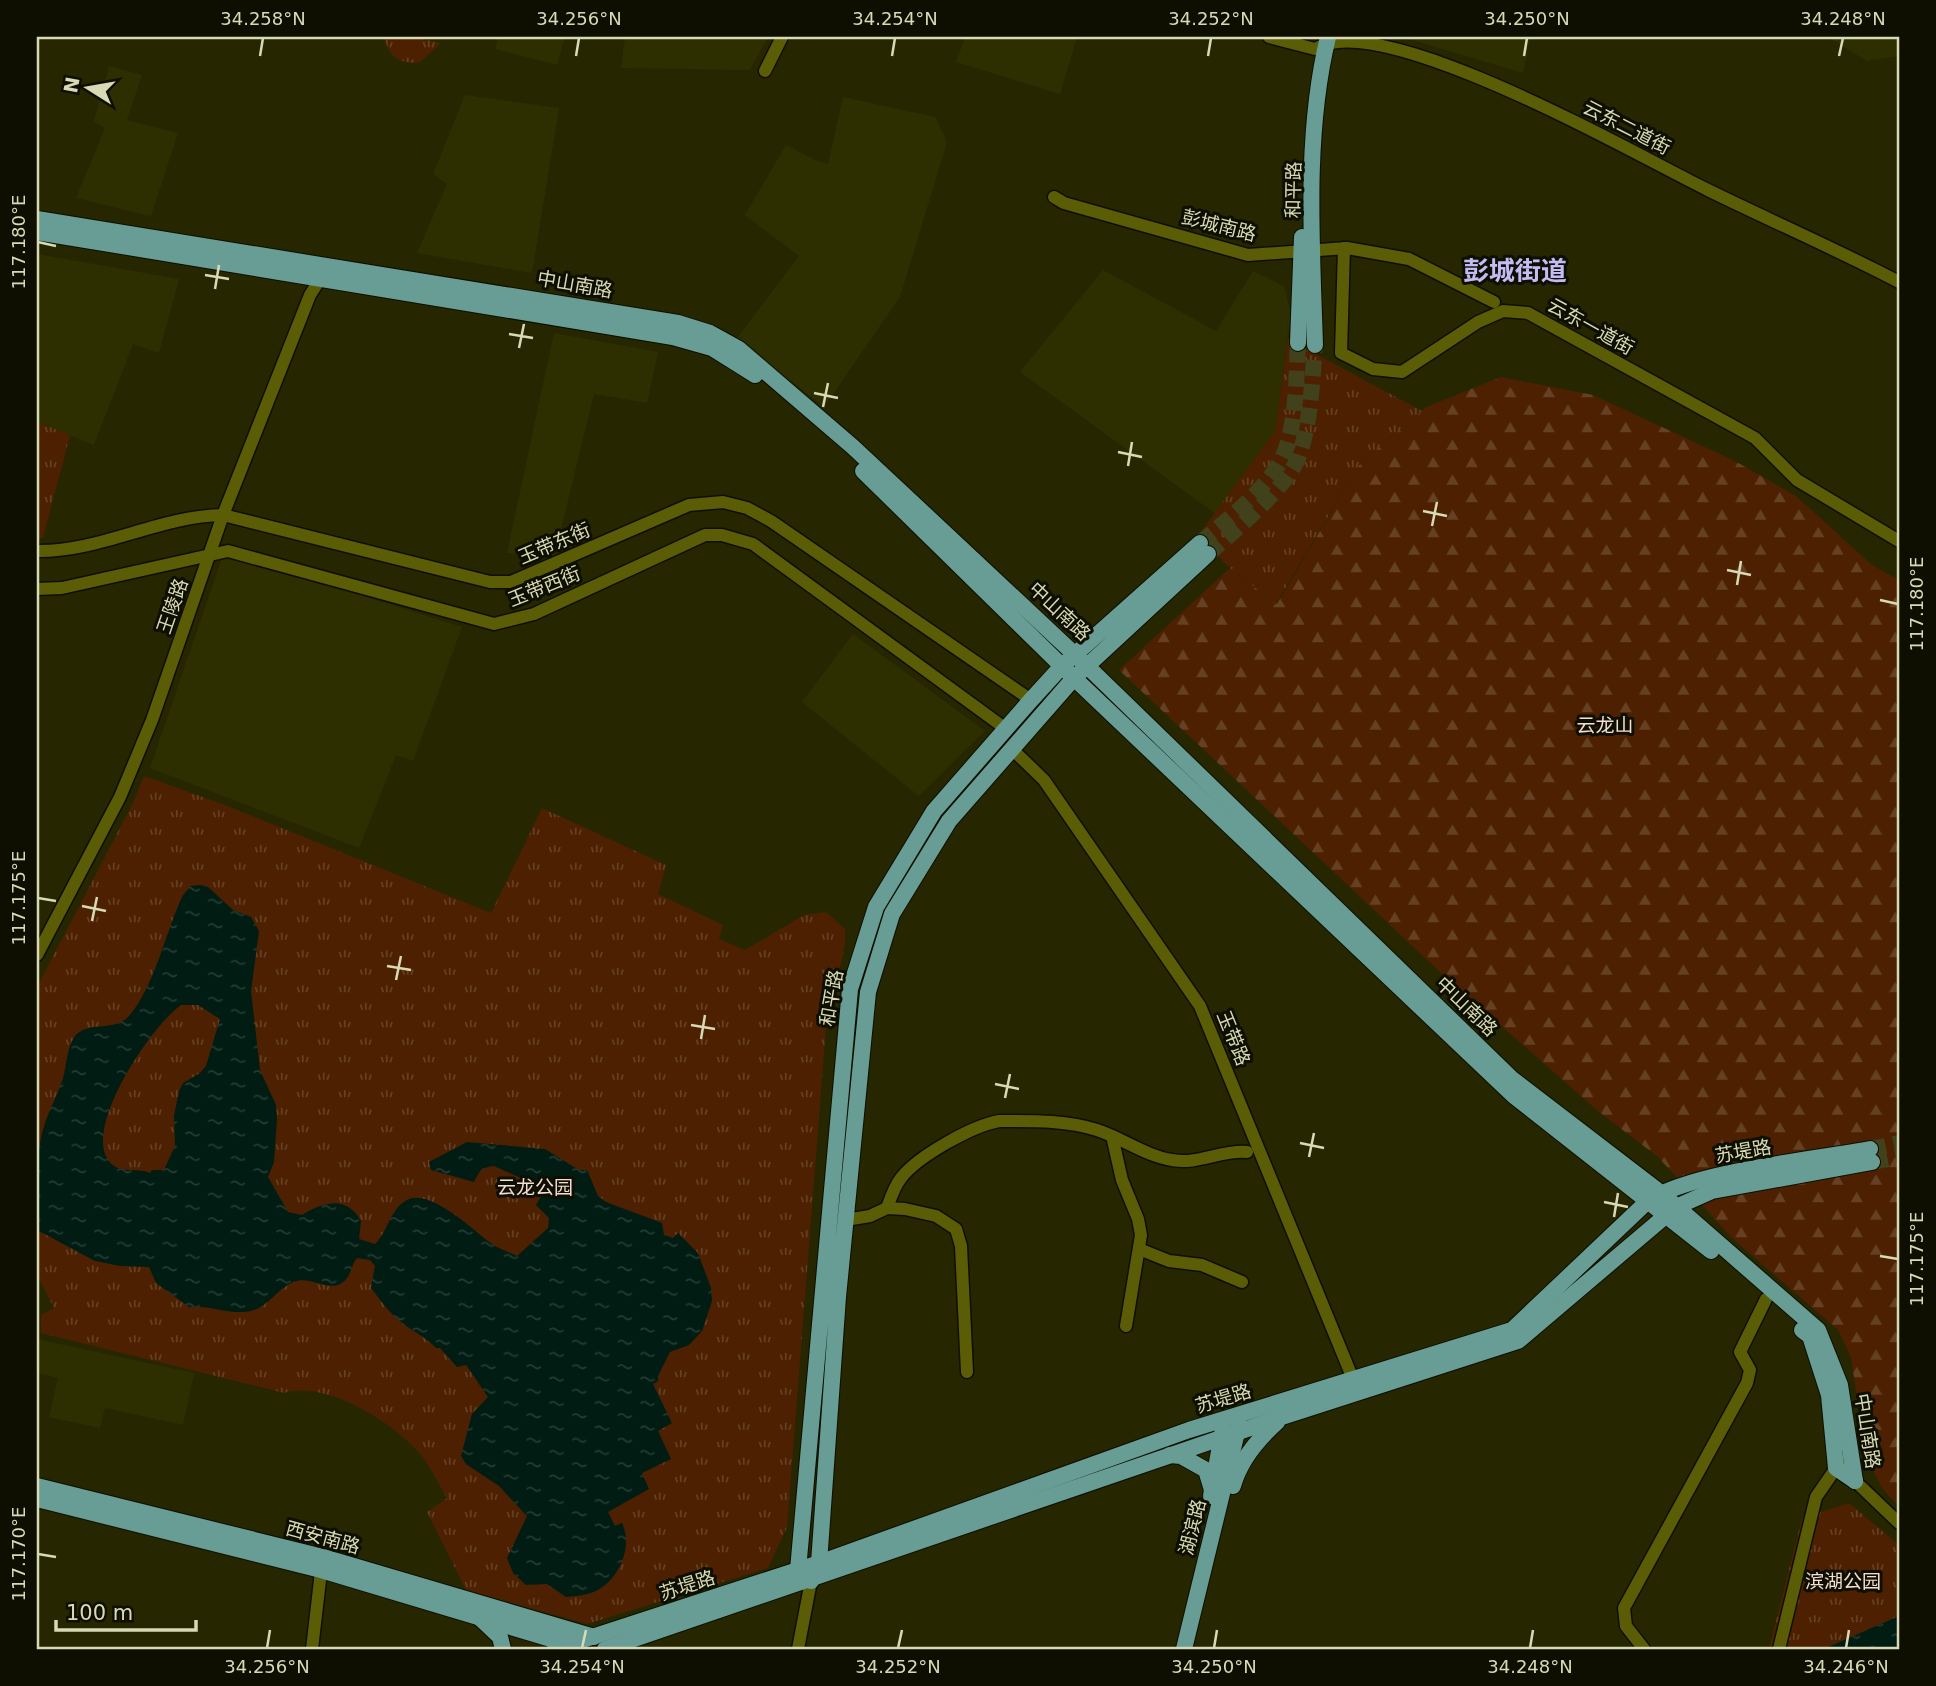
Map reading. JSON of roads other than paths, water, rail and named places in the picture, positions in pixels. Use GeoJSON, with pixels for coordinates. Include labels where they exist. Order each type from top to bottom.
{"type":"FeatureCollection","features":[{"type":"Feature","properties":{"kind":"main road","name":"和平路"},"geometry":{"type":"LineString","coordinates":[[1298,343],[1322,41]]}},
{"type":"Feature","properties":{"kind":"main road","name":"中山南路"},"geometry":{"type":"LineString","coordinates":[[37,219],[660,334],[712,348],[749,369],[846,454],[1068,672],[1514,1096],[1655,1196]]}},
{"type":"Feature","properties":{"kind":"main road","name":"中山南路"},"geometry":{"type":"LineString","coordinates":[[37,232],[678,323],[710,333],[739,349],[814,413],[1082,660],[1511,1078],[1655,1196],[1810,1336],[1829,1395],[1836,1468],[1855,1480]]}},
{"type":"Feature","properties":{"kind":"main road","name":"和平路"},"geometry":{"type":"LineString","coordinates":[[1307,250],[1315,345]]}},
{"type":"Feature","properties":{"kind":"main road","name":"和平路"},"geometry":{"type":"LineString","coordinates":[[805,1575],[850,989],[876,907],[934,811],[1031,699],[1082,660],[1204,548]]}},
{"type":"Feature","properties":{"kind":"main road","name":"和平路"},"geometry":{"type":"LineString","coordinates":[[819,1563],[846,1220],[868,992],[892,914],[949,821],[1012,749],[1068,672]]}},
{"type":"Feature","properties":{"kind":"main road","name":"苏堤路"},"geometry":{"type":"LineString","coordinates":[[805,1575],[819,1563],[1233,1417],[1360,1382],[1388,1376],[1518,1341],[1672,1211],[1712,1191],[1871,1156],[1705,1180],[1655,1196],[1512,1330],[1388,1376]]}},
{"type":"Feature","properties":{"kind":"main road","name":"中山南路"},"geometry":{"type":"LineString","coordinates":[[1672,1211],[1818,1330],[1840,1385],[1855,1480]]}},
{"type":"Feature","properties":{"kind":"main road","name":"苏堤路"},"geometry":{"type":"LineString","coordinates":[[569,1648],[601,1643],[1222,1438],[1282,1417],[1360,1382]]}},
{"type":"Feature","properties":{"kind":"main road","name":"湖滨路"},"geometry":{"type":"LineString","coordinates":[[1184,1649],[1238,1432],[1233,1417]]}},
{"type":"Feature","properties":{"kind":"main road","name":"湖滨路"},"geometry":{"type":"LineString","coordinates":[[1173,1649],[1212,1492],[1222,1438],[1233,1417]]}},
{"type":"Feature","properties":{"kind":"main road"},"geometry":{"type":"LineString","coordinates":[[1210,1543],[1226,1513],[1237,1471],[1259,1438],[1282,1417]]}},
{"type":"Feature","properties":{"kind":"main road"},"geometry":{"type":"LineString","coordinates":[[1170,1455],[1181,1456],[1206,1471],[1212,1492]]}},
{"type":"Feature","properties":{"kind":"main road","name":"西安南路"},"geometry":{"type":"LineString","coordinates":[[37,1486],[601,1643]]}},
{"type":"Feature","properties":{"kind":"main road","name":"西安南路"},"geometry":{"type":"LineString","coordinates":[[37,1499],[322,1564],[569,1648]]}},
{"type":"Feature","properties":{"kind":"main road"},"geometry":{"type":"LineString","coordinates":[[479,1617],[500,1637],[503,1649]]}},
{"type":"Feature","properties":{"kind":"street"},"geometry":{"type":"LineString","coordinates":[[765,71],[782,37]]}},
{"type":"Feature","properties":{"kind":"street","name":"云东二道街"},"geometry":{"type":"LineString","coordinates":[[1269,37],[1352,41],[1407,53],[1501,85],[1899,282]]}},
{"type":"Feature","properties":{"kind":"street","name":"彭城南路"},"geometry":{"type":"LineString","coordinates":[[1054,197],[1064,203],[1248,255],[1344,248],[1409,260],[1494,302]]}},
{"type":"Feature","properties":{"kind":"street","name":"云东一道街"},"geometry":{"type":"LineString","coordinates":[[1344,248],[1340,353],[1373,369],[1402,372],[1478,322],[1503,311],[1528,313],[1755,438],[1797,480],[1899,541]]}},
{"type":"Feature","properties":{"kind":"street","name":"王陵路"},"geometry":{"type":"LineString","coordinates":[[37,955],[120,797],[152,720],[222,521],[310,295],[325,271]]}},
{"type":"Feature","properties":{"kind":"street","name":"玉带东街"},"geometry":{"type":"LineString","coordinates":[[37,551],[76,547],[194,516],[490,582],[511,582],[688,505],[723,502],[747,508],[771,521],[1031,699]]}},
{"type":"Feature","properties":{"kind":"street","name":"玉带西街"},"geometry":{"type":"LineString","coordinates":[[37,589],[62,587],[212,550],[228,551],[494,624],[534,614],[705,535],[739,538],[753,544],[1006,729]]}},
{"type":"Feature","properties":{"kind":"street","name":"玉带路"},"geometry":{"type":"LineString","coordinates":[[1012,749],[1044,780],[1200,1006],[1360,1382]]}},
{"type":"Feature","properties":{"kind":"street"},"geometry":{"type":"LineString","coordinates":[[887,1208],[901,1178],[913,1166],[988,1123],[1040,1121],[1074,1124],[1112,1136],[1170,1160],[1189,1162],[1220,1153],[1247,1152]]}},
{"type":"Feature","properties":{"kind":"street"},"geometry":{"type":"LineString","coordinates":[[1112,1136],[1125,1191],[1138,1219],[1139,1249],[1126,1326]]}},
{"type":"Feature","properties":{"kind":"street"},"geometry":{"type":"LineString","coordinates":[[846,1220],[870,1216],[887,1208],[936,1216],[956,1229],[961,1247],[967,1372]]}},
{"type":"Feature","properties":{"kind":"street"},"geometry":{"type":"LineString","coordinates":[[1139,1249],[1169,1261],[1202,1265],[1242,1282]]}},
{"type":"Feature","properties":{"kind":"street"},"geometry":{"type":"LineString","coordinates":[[1644,1649],[1626,1626],[1624,1608],[1746,1383],[1750,1370],[1741,1352],[1766,1299]]}},
{"type":"Feature","properties":{"kind":"street"},"geometry":{"type":"LineString","coordinates":[[1779,1649],[1816,1497],[1836,1468],[1852,1456]]}},
{"type":"Feature","properties":{"kind":"street"},"geometry":{"type":"LineString","coordinates":[[1855,1480],[1899,1523]]}},
{"type":"Feature","properties":{"kind":"street"},"geometry":{"type":"LineString","coordinates":[[312,1649],[322,1564]]}},
{"type":"Feature","properties":{"kind":"street","name":"和平路"},"geometry":{"type":"LineString","coordinates":[[798,1649],[805,1575]]}},
{"type":"Feature","properties":{"kind":"water","name":"云龙公园"},"geometry":{"type":"Polygon","coordinates":[[[191,886],[208,887],[233,910],[251,917],[259,931],[251,991],[260,1070],[276,1105],[277,1119],[274,1162],[268,1177],[288,1212],[302,1215],[326,1204],[342,1204],[349,1207],[361,1221],[359,1239],[375,1244],[401,1204],[417,1198],[428,1200],[452,1213],[495,1246],[517,1256],[548,1228],[549,1218],[536,1205],[545,1189],[494,1166],[481,1170],[474,1182],[431,1170],[429,1162],[467,1142],[545,1149],[579,1170],[587,1170],[598,1196],[606,1202],[662,1223],[664,1235],[673,1238],[678,1233],[698,1253],[711,1288],[712,1301],[702,1331],[689,1345],[670,1352],[658,1381],[653,1384],[672,1423],[658,1431],[671,1459],[642,1473],[649,1489],[608,1512],[615,1526],[622,1523],[625,1551],[613,1578],[598,1590],[566,1597],[547,1584],[526,1585],[513,1573],[507,1558],[527,1516],[499,1486],[466,1464],[461,1456],[472,1414],[488,1397],[466,1365],[457,1367],[440,1348],[436,1348],[404,1325],[387,1309],[371,1288],[375,1266],[370,1260],[357,1258],[347,1279],[335,1286],[299,1280],[264,1305],[251,1311],[236,1312],[189,1307],[156,1283],[149,1267],[120,1266],[95,1261],[37,1230],[37,1176],[41,1136],[63,1078],[74,1037],[84,1030],[117,1024],[128,1017],[145,991],[183,895],[191,886]],[[181,1005],[169,1016],[139,1054],[113,1101],[105,1124],[103,1144],[108,1160],[117,1168],[150,1173],[152,1170],[164,1170],[175,1146],[174,1116],[179,1091],[183,1083],[206,1066],[220,1019],[198,1005],[181,1005]]]}},
{"type":"Feature","properties":{"kind":"water"},"geometry":{"type":"Polygon","coordinates":[[[1899,1616],[1899,1649],[1824,1649],[1899,1616]]]}},
{"type":"Feature","properties":{"kind":"tunnel"},"geometry":{"type":"LineString","coordinates":[[1200,543],[1236,513],[1260,489],[1279,464],[1292,425],[1298,343]]}},
{"type":"Feature","properties":{"kind":"tunnel"},"geometry":{"type":"LineString","coordinates":[[1208,554],[1272,495],[1293,468],[1306,429],[1315,345]]}},
{"type":"Feature","properties":{"kind":"tunnel"},"geometry":{"type":"LineString","coordinates":[[1870,1149],[1899,1143]]}},
{"type":"Feature","properties":{"kind":"tunnel"},"geometry":{"type":"LineString","coordinates":[[1872,1162],[1899,1157]]}},
{"type":"Feature","properties":{"kind":"district","name":"彭城街道"},"geometry":{"type":"Point","coordinates":[1515,271]}},
{"type":"Feature","properties":{"kind":"park label","name":"云龙山"},"geometry":{"type":"Point","coordinates":[1605,725]}},
{"type":"Feature","properties":{"kind":"park label","name":"滨湖公园"},"geometry":{"type":"Point","coordinates":[1843,1581]}}]}
